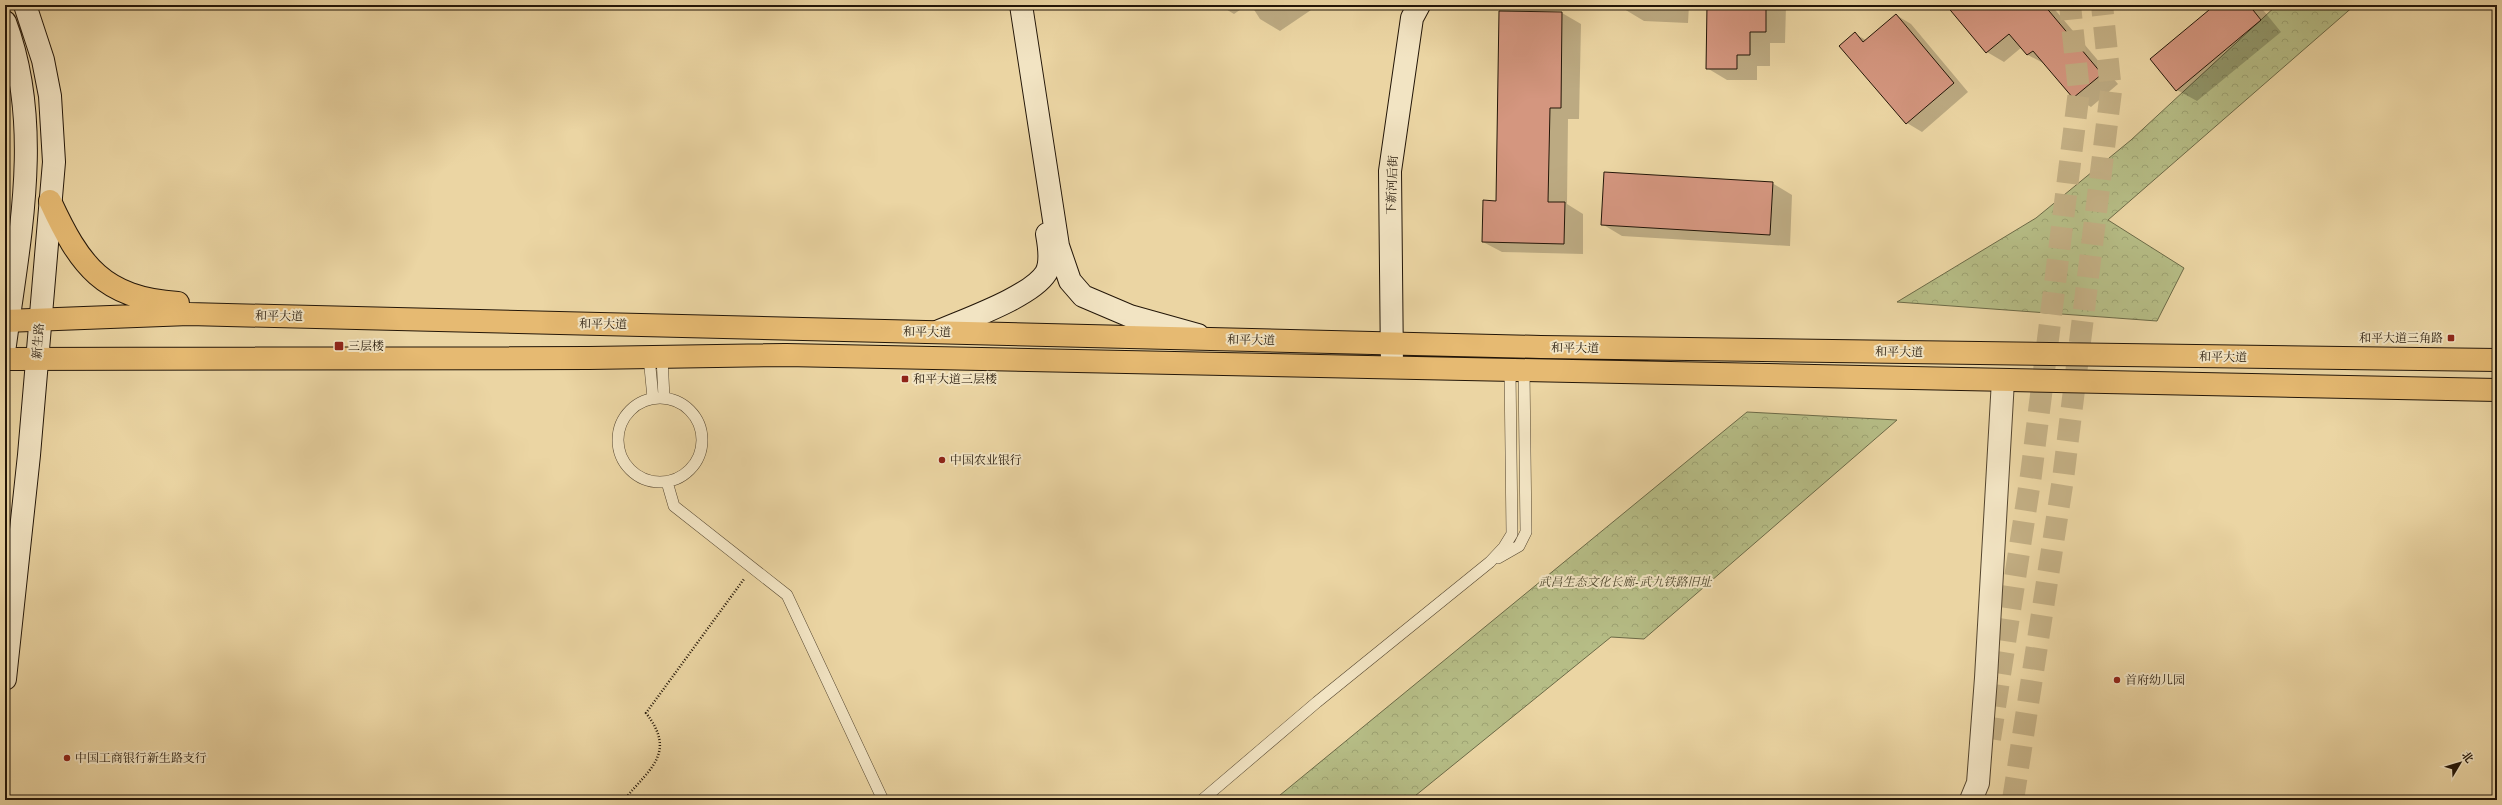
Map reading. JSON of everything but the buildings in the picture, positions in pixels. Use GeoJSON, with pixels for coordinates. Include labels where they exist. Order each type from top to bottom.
{"type":"FeatureCollection","features":[{"type":"Feature","properties":{"kind":"main road"},"geometry":{"type":"LineString","coordinates":[[50,201],[77,254],[105,282],[130,295],[156,302],[179,303],[189,314]]}},
{"type":"Feature","properties":{"kind":"main road","name":"和平大道"},"geometry":{"type":"LineString","coordinates":[[7,320],[189,314],[1393,344],[2497,360]]}},
{"type":"Feature","properties":{"kind":"main road","name":"和平大道"},"geometry":{"type":"LineString","coordinates":[[5,359],[655,357],[794,355],[2497,390]]}},
{"type":"Feature","properties":{"kind":"street","name":"新生路"},"geometry":{"type":"LineString","coordinates":[[5,679],[29,455],[54,162],[50,96],[43,60],[25,5]]}},
{"type":"Feature","properties":{"kind":"street"},"geometry":{"type":"LineString","coordinates":[[937,332],[1021,294],[1037,284],[1047,271],[1050,249],[1012,5]]}},
{"type":"Feature","properties":{"kind":"street"},"geometry":{"type":"LineString","coordinates":[[1021,5],[1058,246],[1070,280],[1082,296],[1130,316],[1215,339]]}},
{"type":"Feature","properties":{"kind":"street","name":"下新河后街"},"geometry":{"type":"LineString","coordinates":[[1392,368],[1393,344],[1390,171],[1412,18],[1419,5]]}},
{"type":"Feature","properties":{"kind":"street"},"geometry":{"type":"LineString","coordinates":[[5,22],[19,64],[23,90],[27,155],[5,345]]}},
{"type":"Feature","properties":{"kind":"street"},"geometry":{"type":"LineString","coordinates":[[1971,800],[1978,783],[1986,678],[2003,380]]}},
{"type":"Feature","properties":{"kind":"lane"},"geometry":{"type":"LineString","coordinates":[[655,357],[659,398]]}},
{"type":"Feature","properties":{"kind":"lane"},"geometry":{"type":"LineString","coordinates":[[1202,800],[1317,702],[1490,562],[1504,547],[1512,534],[1517,370]]}},
{"type":"Feature","properties":{"kind":"lane"},"geometry":{"type":"LineString","coordinates":[[659,398],[675,400],[693,413],[702,433],[702,444],[695,464],[687,473],[667,482],[646,479],[636,474],[628,466],[619,446],[618,436],[626,415],[634,407],[659,398]]}},
{"type":"Feature","properties":{"kind":"lane"},"geometry":{"type":"LineString","coordinates":[[667,482],[674,506],[787,595],[882,800]]}},
{"type":"Feature","properties":{"kind":"path"},"geometry":{"type":"LineString","coordinates":[[624,800],[655,761],[661,749],[659,733],[646,713],[752,567]]}},
{"type":"Feature","properties":{"kind":"green space"},"geometry":{"type":"Polygon","coordinates":[[[2277,5],[2355,5],[2108,220],[2184,268],[2157,321],[1897,302],[2036,218],[2131,140],[2277,5]]]}},
{"type":"Feature","properties":{"kind":"green space","name":"武昌生态文化长廊-武九铁路旧址"},"geometry":{"type":"Polygon","coordinates":[[[1747,412],[1897,420],[1644,639],[1611,637],[1410,800],[1274,800],[1747,412]]]}},
{"type":"Feature","properties":{"kind":"tunnel"},"geometry":{"type":"LineString","coordinates":[[1990,739],[2031,475],[2079,91],[2070,5]]}},
{"type":"Feature","properties":{"kind":"tunnel"},"geometry":{"type":"LineString","coordinates":[[2013,800],[2063,479],[2111,91],[2102,5]]}},
{"type":"Feature","properties":{"kind":"place","name":"和平大道三⻆路"},"geometry":{"type":"Point","coordinates":[2451,338]}},
{"type":"Feature","properties":{"kind":"place","name":"三层楼"},"geometry":{"type":"Point","coordinates":[339,346]}},
{"type":"Feature","properties":{"kind":"place","name":"和平大道三层楼"},"geometry":{"type":"Point","coordinates":[905,379]}},
{"type":"Feature","properties":{"kind":"place","name":"中国农业银行"},"geometry":{"type":"Point","coordinates":[942,460]}},
{"type":"Feature","properties":{"kind":"place","name":"首府幼儿园"},"geometry":{"type":"Point","coordinates":[2117,680]}},
{"type":"Feature","properties":{"kind":"place","name":"中国工商银行新生路支行"},"geometry":{"type":"Point","coordinates":[67,758]}}]}
